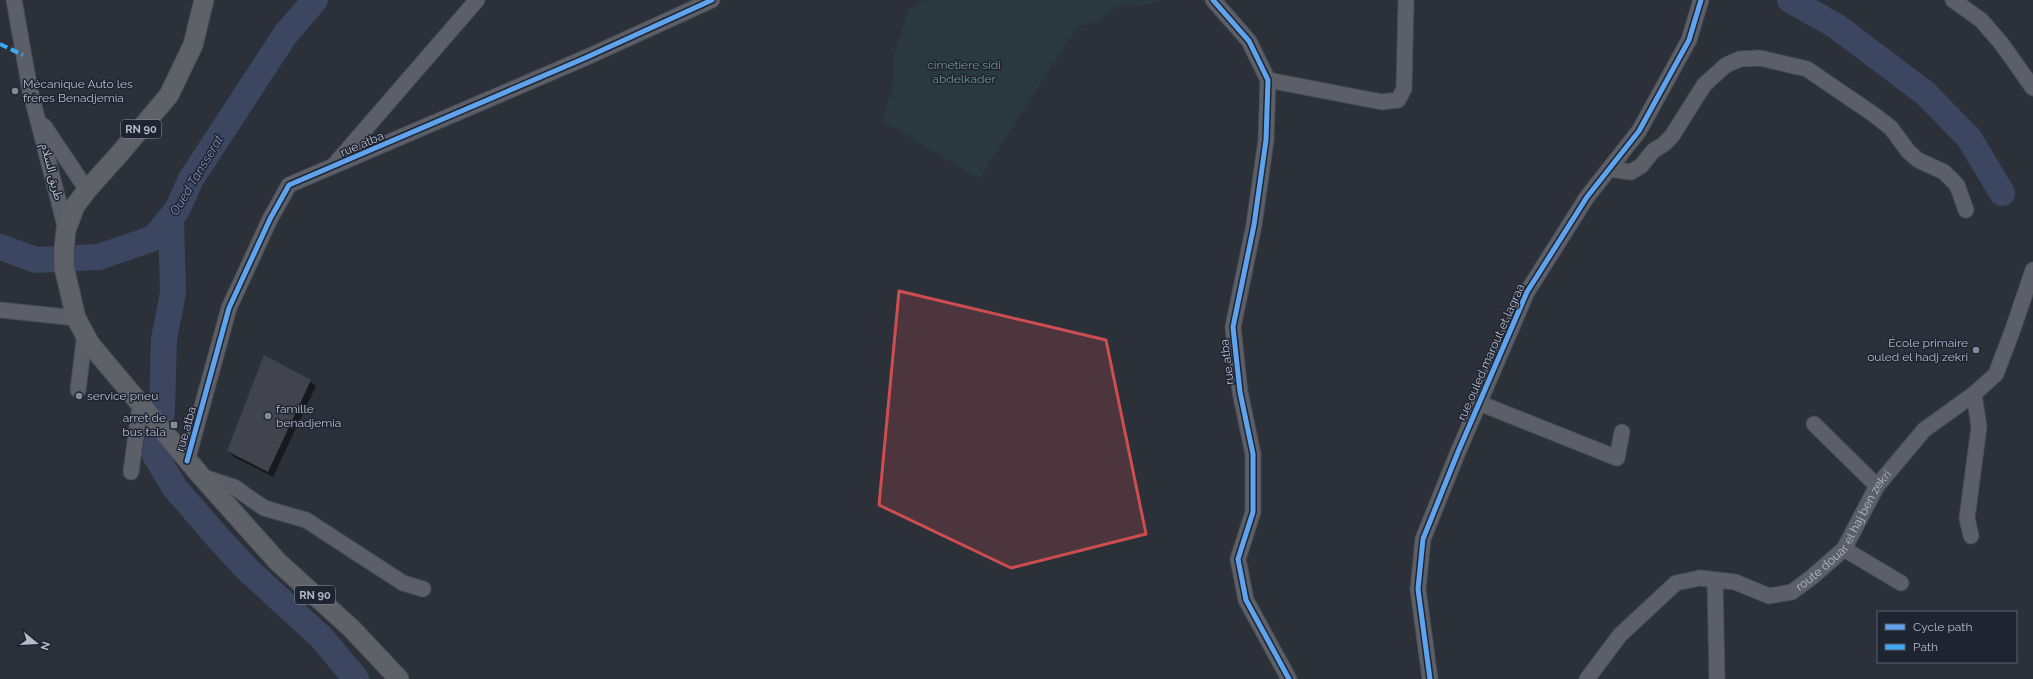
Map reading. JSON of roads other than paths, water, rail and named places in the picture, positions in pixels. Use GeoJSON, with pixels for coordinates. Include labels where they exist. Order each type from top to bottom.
{"type":"FeatureCollection","features":[{"type":"Feature","properties":{"kind":"main road","name":"RN 90"},"geometry":{"type":"LineString","coordinates":[[204,0],[193,45],[170,95],[87,190],[75,206],[66,230],[64,258],[80,326],[90,344],[169,440],[278,562],[351,628],[399,679]]}},
{"type":"Feature","properties":{"kind":"street","name":"طريق السلام"},"geometry":{"type":"LineString","coordinates":[[14,0],[30,90],[66,230]]}},
{"type":"Feature","properties":{"kind":"street"},"geometry":{"type":"LineString","coordinates":[[333,166],[477,0]]}},
{"type":"Feature","properties":{"kind":"street","name":"rue atba"},"geometry":{"type":"LineString","coordinates":[[187,461],[229,308],[270,219],[289,185],[585,58],[712,0]]}},
{"type":"Feature","properties":{"kind":"street","name":"rue atba"},"geometry":{"type":"LineString","coordinates":[[1213,0],[1249,41],[1268,80],[1266,140],[1254,225],[1233,327],[1240,392],[1253,454],[1253,512],[1238,559],[1246,600],[1289,679]]}},
{"type":"Feature","properties":{"kind":"street"},"geometry":{"type":"LineString","coordinates":[[1268,80],[1382,102],[1398,100],[1404,89],[1406,0]]}},
{"type":"Feature","properties":{"kind":"street","name":"rue ouled marout et lagraa"},"geometry":{"type":"LineString","coordinates":[[1430,679],[1418,589],[1422,539],[1527,292],[1587,197],[1639,131],[1688,40],[1701,0]]}},
{"type":"Feature","properties":{"kind":"street"},"geometry":{"type":"LineString","coordinates":[[1953,0],[1981,20],[2002,43],[2033,88]]}},
{"type":"Feature","properties":{"kind":"street"},"geometry":{"type":"LineString","coordinates":[[1609,169],[1630,172],[1641,166],[1654,151],[1672,136],[1704,85],[1726,65],[1740,59],[1760,58],[1807,69],[1879,119],[1891,128],[1908,152],[1918,160],[1944,172],[1957,185],[1966,210]]}},
{"type":"Feature","properties":{"kind":"street","name":"طريق السلام"},"geometry":{"type":"LineString","coordinates":[[37,115],[87,190]]}},
{"type":"Feature","properties":{"kind":"street","name":"route douar el haj ben zekri"},"geometry":{"type":"LineString","coordinates":[[1587,679],[1620,634],[1676,583],[1700,578],[1735,582],[1769,596],[1792,592],[1844,549],[1877,486],[1924,430],[1974,394],[1996,374],[2003,350],[2033,270]]}},
{"type":"Feature","properties":{"kind":"street"},"geometry":{"type":"LineString","coordinates":[[0,310],[80,326],[78,390]]}},
{"type":"Feature","properties":{"kind":"street"},"geometry":{"type":"LineString","coordinates":[[1971,536],[1967,518],[1979,427],[1974,394]]}},
{"type":"Feature","properties":{"kind":"street"},"geometry":{"type":"LineString","coordinates":[[1479,403],[1617,458],[1622,432]]}},
{"type":"Feature","properties":{"kind":"street"},"geometry":{"type":"LineString","coordinates":[[132,472],[140,404]]}},
{"type":"Feature","properties":{"kind":"street"},"geometry":{"type":"LineString","coordinates":[[1814,424],[1877,486]]}},
{"type":"Feature","properties":{"kind":"street"},"geometry":{"type":"LineString","coordinates":[[201,476],[234,487],[264,508],[306,520],[403,583],[423,589]]}},
{"type":"Feature","properties":{"kind":"street"},"geometry":{"type":"LineString","coordinates":[[1844,549],[1901,583]]}},
{"type":"Feature","properties":{"kind":"street"},"geometry":{"type":"LineString","coordinates":[[1715,580],[1717,679]]}},
{"type":"Feature","properties":{"kind":"waterway","name":"Oued Tansserat"},"geometry":{"type":"LineString","coordinates":[[0,247],[36,260],[99,257],[154,238],[177,210],[191,179],[285,35],[315,0]]}},
{"type":"Feature","properties":{"kind":"waterway"},"geometry":{"type":"LineString","coordinates":[[1790,0],[1836,26],[1925,93],[1969,138],[2002,193]]}},
{"type":"Feature","properties":{"kind":"waterway"},"geometry":{"type":"LineString","coordinates":[[171,218],[173,293],[164,339],[162,410],[155,455],[175,488],[220,540],[249,571],[322,638],[356,679]]}},
{"type":"Feature","properties":{"kind":"place","name":"Mécanique Auto les frères Benadjemia"},"geometry":{"type":"Point","coordinates":[15,91]}},
{"type":"Feature","properties":{"kind":"place","name":"École primaire ouled el hadj zekri"},"geometry":{"type":"Point","coordinates":[1976,350]}},
{"type":"Feature","properties":{"kind":"place","name":"service pneu"},"geometry":{"type":"Point","coordinates":[79,396]}},
{"type":"Feature","properties":{"kind":"place","name":"famille benadjemia"},"geometry":{"type":"Point","coordinates":[268,416]}},
{"type":"Feature","properties":{"kind":"place","name":"arret de bus tala"},"geometry":{"type":"Point","coordinates":[174,425]}},
{"type":"Feature","properties":{"kind":"park label","name":"cimetiere sidi abdelkader"},"geometry":{"type":"Point","coordinates":[964,72]}}]}
